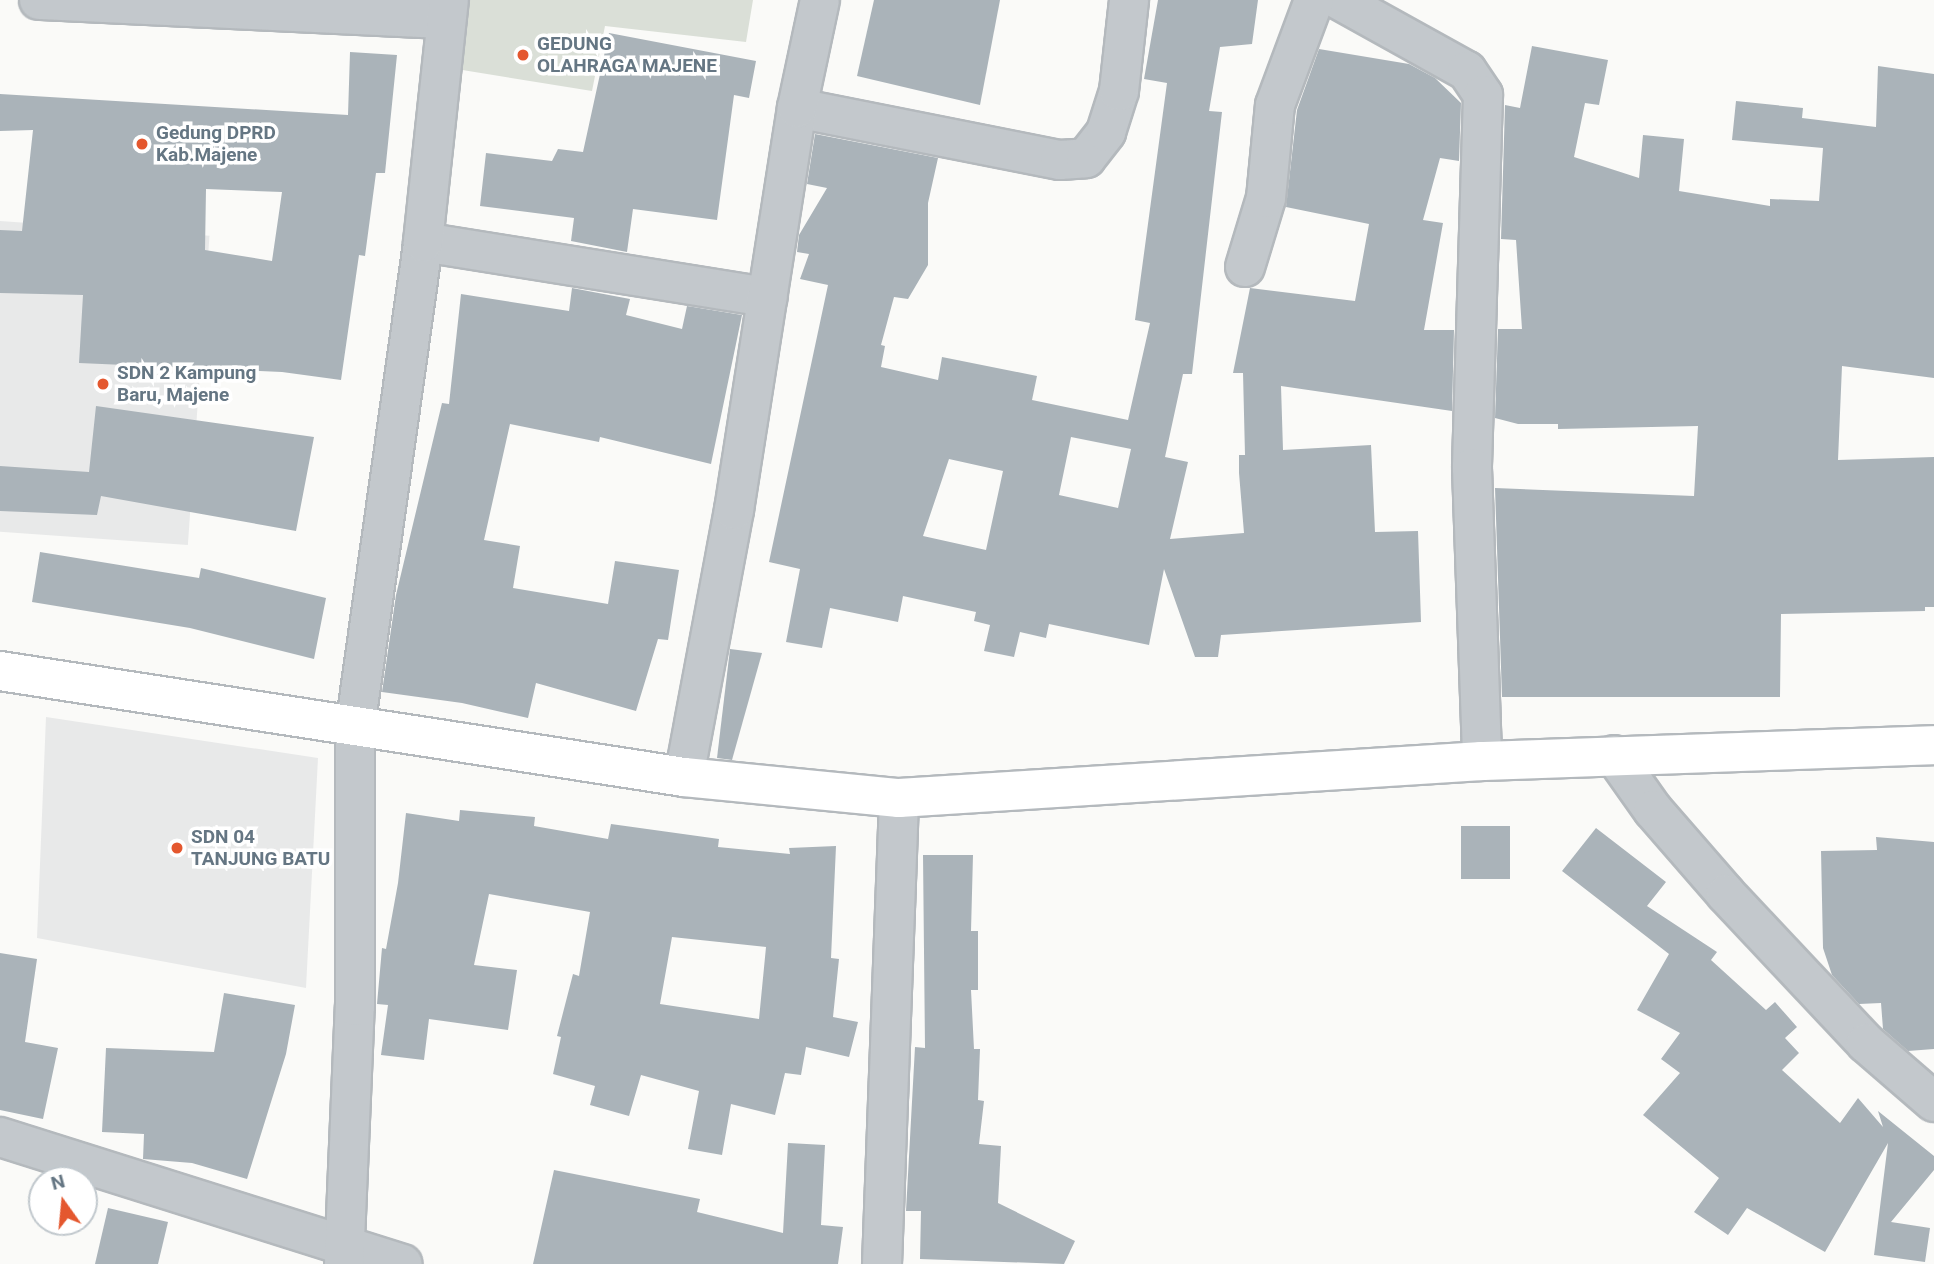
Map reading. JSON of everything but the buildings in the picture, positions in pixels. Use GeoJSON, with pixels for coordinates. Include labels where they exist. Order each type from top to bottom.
{"type":"FeatureCollection","features":[{"type":"Feature","properties":{"kind":"highway"},"geometry":{"type":"LineString","coordinates":[[0,671],[684,777],[900,799],[1482,761],[1934,745]]}},
{"type":"Feature","properties":{"kind":"street"},"geometry":{"type":"LineString","coordinates":[[39,0],[447,10],[423,242],[355,728],[355,1006],[344,1255]]}},
{"type":"Feature","properties":{"kind":"street"},"geometry":{"type":"LineString","coordinates":[[684,777],[734,510],[797,108],[820,0]]}},
{"type":"Feature","properties":{"kind":"street"},"geometry":{"type":"LineString","coordinates":[[797,108],[1060,160],[1086,158],[1106,132],[1119,91],[1129,0]]}},
{"type":"Feature","properties":{"kind":"street"},"geometry":{"type":"LineString","coordinates":[[1245,267],[1266,198],[1275,104],[1314,0]]}},
{"type":"Feature","properties":{"kind":"street"},"geometry":{"type":"LineString","coordinates":[[1339,0],[1456,64],[1483,95],[1472,468],[1482,761]]}},
{"type":"Feature","properties":{"kind":"street"},"geometry":{"type":"LineString","coordinates":[[423,242],[768,297]]}},
{"type":"Feature","properties":{"kind":"street"},"geometry":{"type":"LineString","coordinates":[[1614,755],[1653,810],[1726,894],[1866,1043],[1934,1102]]}},
{"type":"Feature","properties":{"kind":"street"},"geometry":{"type":"LineString","coordinates":[[882,1264],[900,799]]}},
{"type":"Feature","properties":{"kind":"street"},"geometry":{"type":"LineString","coordinates":[[0,1138],[344,1255],[402,1264]]}},
{"type":"Feature","properties":{"kind":"shaded area","name":"GEDUNG OLAHRAGA MAJENE"},"geometry":{"type":"Polygon","coordinates":[[[456,0],[753,0],[746,42],[605,26],[592,91],[444,67],[456,0]]]}},
{"type":"Feature","properties":{"kind":"shaded area","name":"SDN 2 Kampung Baru, Majene"},"geometry":{"type":"Polygon","coordinates":[[[0,221],[209,236],[188,545],[0,532],[0,221]]]}},
{"type":"Feature","properties":{"kind":"shaded area","name":"SDN 04 TANJUNG BATU"},"geometry":{"type":"Polygon","coordinates":[[[46,717],[318,758],[306,988],[37,938],[46,717]]]}},
{"type":"Feature","properties":{"kind":"place","name":"GEDUNG OLAHRAGA MAJENE"},"geometry":{"type":"Point","coordinates":[523,55]}},
{"type":"Feature","properties":{"kind":"place","name":"Gedung DPRD Kab.Majene"},"geometry":{"type":"Point","coordinates":[142,144]}},
{"type":"Feature","properties":{"kind":"place","name":"SDN 2 Kampung Baru, Majene"},"geometry":{"type":"Point","coordinates":[103,384]}},
{"type":"Feature","properties":{"kind":"place","name":"SDN 04 TANJUNG BATU"},"geometry":{"type":"Point","coordinates":[177,848]}}]}
